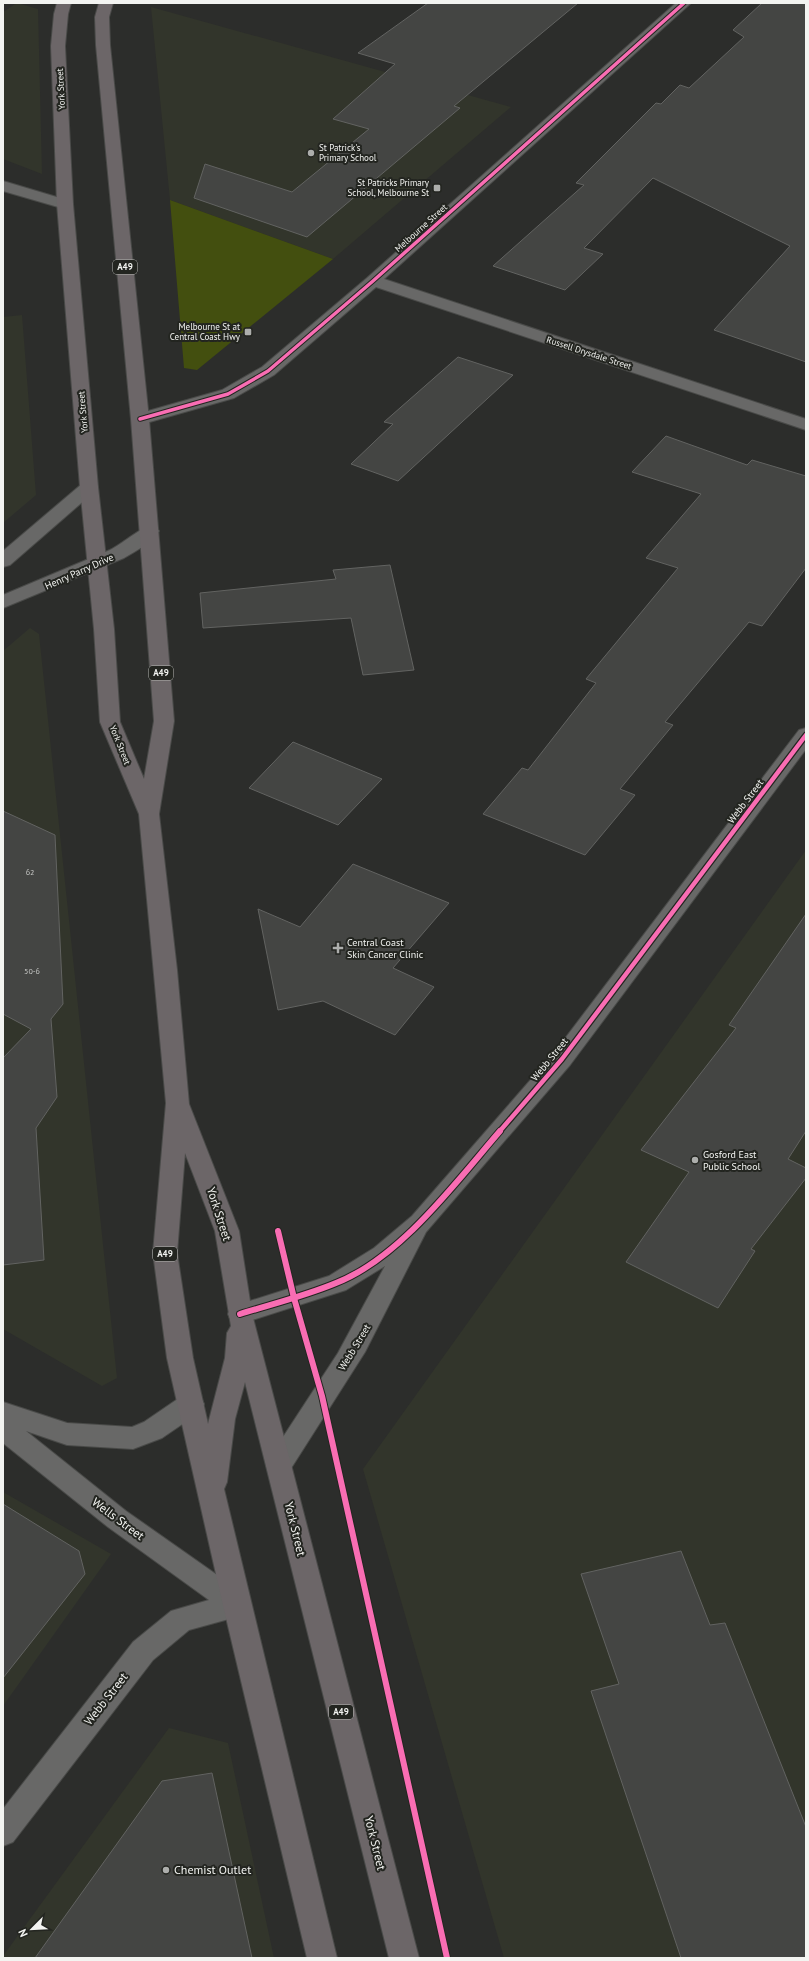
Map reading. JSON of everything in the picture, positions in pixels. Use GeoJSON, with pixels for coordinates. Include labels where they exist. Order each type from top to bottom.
{"type":"FeatureCollection","features":[{"type":"Feature","properties":{"kind":"highway","name":"York Street"},"geometry":{"type":"LineString","coordinates":[[64,3],[61,14],[58,46],[65,204],[96,564],[104,629],[110,722],[148,814],[166,970],[178,1103],[165,1253],[180,1358],[190,1404],[322,1958]]}},
{"type":"Feature","properties":{"kind":"highway","name":"York Street"},"geometry":{"type":"LineString","coordinates":[[106,3],[102,17],[102,45],[140,419],[164,721],[148,814]]}},
{"type":"Feature","properties":{"kind":"highway","name":"York Street"},"geometry":{"type":"LineString","coordinates":[[178,1103],[227,1231],[240,1314],[404,1958]]}},
{"type":"Feature","properties":{"kind":"highway"},"geometry":{"type":"LineString","coordinates":[[212,1497],[222,1419],[238,1358],[240,1314]]}},
{"type":"Feature","properties":{"kind":"street","name":"Melbourne Street"},"geometry":{"type":"LineString","coordinates":[[140,419],[228,394],[268,371],[373,281],[684,3]]}},
{"type":"Feature","properties":{"kind":"street"},"geometry":{"type":"LineString","coordinates":[[3,186],[65,204]]}},
{"type":"Feature","properties":{"kind":"street","name":"Russell Drysdale Street"},"geometry":{"type":"LineString","coordinates":[[373,281],[806,425]]}},
{"type":"Feature","properties":{"kind":"street"},"geometry":{"type":"LineString","coordinates":[[3,561],[89,487]]}},
{"type":"Feature","properties":{"kind":"street","name":"Henry Parry Drive"},"geometry":{"type":"LineString","coordinates":[[3,602],[96,564],[133,546],[150,531]]}},
{"type":"Feature","properties":{"kind":"street","name":"Webb Street"},"geometry":{"type":"LineString","coordinates":[[240,1314],[337,1283],[383,1255],[420,1223],[562,1059],[806,735]]}},
{"type":"Feature","properties":{"kind":"street","name":"Webb Street"},"geometry":{"type":"LineString","coordinates":[[279,1465],[300,1428],[346,1361],[362,1334],[420,1223]]}},
{"type":"Feature","properties":{"kind":"street"},"geometry":{"type":"LineString","coordinates":[[3,1413],[67,1434],[133,1438],[153,1430],[190,1404]]}},
{"type":"Feature","properties":{"kind":"street","name":"Wells Street"},"geometry":{"type":"LineString","coordinates":[[3,1428],[117,1519],[237,1605]]}},
{"type":"Feature","properties":{"kind":"street","name":"Webb Street"},"geometry":{"type":"LineString","coordinates":[[3,1832],[143,1651],[181,1620],[237,1605]]}},
{"type":"Feature","properties":{"kind":"shaded area"},"geometry":{"type":"Polygon","coordinates":[[[17,3],[38,9],[42,174],[3,159],[3,12],[17,3]]]}},
{"type":"Feature","properties":{"kind":"shaded area","name":"St Patrick's Primary School"},"geometry":{"type":"Polygon","coordinates":[[[151,7],[511,107],[333,259],[170,200],[151,7]]]}},
{"type":"Feature","properties":{"kind":"shaded area"},"geometry":{"type":"Polygon","coordinates":[[[22,315],[36,495],[3,523],[3,317],[22,315]]]}},
{"type":"Feature","properties":{"kind":"shaded area"},"geometry":{"type":"Polygon","coordinates":[[[30,628],[39,634],[117,1378],[102,1386],[3,1329],[3,651],[30,628]]]}},
{"type":"Feature","properties":{"kind":"shaded area","name":"Gosford East Public School"},"geometry":{"type":"Polygon","coordinates":[[[806,850],[806,1958],[504,1958],[363,1469],[806,850]]]}},
{"type":"Feature","properties":{"kind":"shaded area"},"geometry":{"type":"Polygon","coordinates":[[[3,1492],[111,1554],[3,1706],[3,1492]]]}},
{"type":"Feature","properties":{"kind":"shaded area","name":"Chemist Outlet"},"geometry":{"type":"Polygon","coordinates":[[[169,1728],[228,1743],[274,1958],[3,1958],[3,1956],[169,1728]]]}},
{"type":"Feature","properties":{"kind":"green space"},"geometry":{"type":"Polygon","coordinates":[[[170,200],[333,259],[197,370],[184,368],[170,200]]]}},
{"type":"Feature","properties":{"kind":"building"},"geometry":{"type":"Polygon","coordinates":[[[428,3],[578,3],[454,106],[460,108],[307,237],[194,198],[205,164],[292,192],[369,129],[333,119],[395,64],[358,53],[428,3]]]}},
{"type":"Feature","properties":{"kind":"building"},"geometry":{"type":"Polygon","coordinates":[[[762,3],[806,3],[806,362],[714,330],[790,246],[653,178],[584,248],[603,254],[565,290],[493,266],[584,185],[576,183],[656,103],[661,104],[680,85],[689,88],[744,37],[733,30],[762,3]]]}},
{"type":"Feature","properties":{"kind":"building"},"geometry":{"type":"Polygon","coordinates":[[[458,357],[513,375],[398,481],[351,464],[393,424],[384,422],[458,357]]]}},
{"type":"Feature","properties":{"kind":"building"},"geometry":{"type":"Polygon","coordinates":[[[666,436],[747,465],[752,460],[806,476],[806,568],[762,626],[749,622],[665,722],[673,725],[620,789],[635,795],[585,855],[483,814],[522,768],[528,770],[596,683],[586,679],[678,568],[646,558],[701,494],[632,472],[666,436]]]}},
{"type":"Feature","properties":{"kind":"building"},"geometry":{"type":"Polygon","coordinates":[[[390,565],[414,670],[363,675],[351,618],[203,628],[200,593],[336,579],[333,570],[390,565]]]}},
{"type":"Feature","properties":{"kind":"building"},"geometry":{"type":"Polygon","coordinates":[[[293,742],[382,779],[338,825],[249,788],[293,742]]]}},
{"type":"Feature","properties":{"kind":"building"},"geometry":{"type":"Polygon","coordinates":[[[3,811],[55,835],[63,1004],[51,1019],[57,1097],[36,1128],[44,1260],[3,1265],[3,1058],[31,1029],[3,1014],[3,811]]]}},
{"type":"Feature","properties":{"kind":"building","name":"Central Coast Skin Cancer Clinic"},"geometry":{"type":"Polygon","coordinates":[[[353,864],[449,903],[393,968],[434,987],[395,1035],[323,1001],[278,1010],[258,909],[300,927],[353,864]]]}},
{"type":"Feature","properties":{"kind":"building"},"geometry":{"type":"Polygon","coordinates":[[[806,914],[806,1131],[788,1159],[806,1168],[806,1178],[751,1249],[755,1251],[718,1308],[626,1262],[689,1172],[641,1150],[736,1028],[729,1025],[806,914]]]}},
{"type":"Feature","properties":{"kind":"building"},"geometry":{"type":"Polygon","coordinates":[[[3,1504],[79,1551],[85,1574],[3,1678],[3,1504]]]}},
{"type":"Feature","properties":{"kind":"building"},"geometry":{"type":"Polygon","coordinates":[[[681,1551],[710,1625],[725,1623],[806,1827],[806,1958],[681,1958],[591,1691],[619,1684],[581,1574],[681,1551]]]}},
{"type":"Feature","properties":{"kind":"building","name":"Chemist Outlet"},"geometry":{"type":"Polygon","coordinates":[[[212,1773],[252,1958],[35,1958],[162,1781],[212,1773]]]}},
{"type":"Feature","properties":{"kind":"cycle path"},"geometry":{"type":"LineString","coordinates":[[140,419],[228,394],[268,371],[373,281],[684,3]]}},
{"type":"Feature","properties":{"kind":"cycle path"},"geometry":{"type":"LineString","coordinates":[[240,1314],[337,1283],[383,1255],[420,1223],[562,1059],[806,735]]}},
{"type":"Feature","properties":{"kind":"cycle path"},"geometry":{"type":"LineString","coordinates":[[278,1231],[294,1298],[322,1396],[447,1958]]}},
{"type":"Feature","properties":{"kind":"place","name":"St Patrick's Primary School"},"geometry":{"type":"Point","coordinates":[311,153]}},
{"type":"Feature","properties":{"kind":"place","name":"St Patricks Primary School, Melbourne St"},"geometry":{"type":"Point","coordinates":[437,188]}},
{"type":"Feature","properties":{"kind":"place","name":"Melbourne St at Central Coast Hwy"},"geometry":{"type":"Point","coordinates":[248,332]}},
{"type":"Feature","properties":{"kind":"place","name":"Central Coast Skin Cancer Clinic"},"geometry":{"type":"Point","coordinates":[338,948]}},
{"type":"Feature","properties":{"kind":"place","name":"Gosford East Public School"},"geometry":{"type":"Point","coordinates":[695,1160]}},
{"type":"Feature","properties":{"kind":"place","name":"Chemist Outlet"},"geometry":{"type":"Point","coordinates":[166,1870]}}]}
